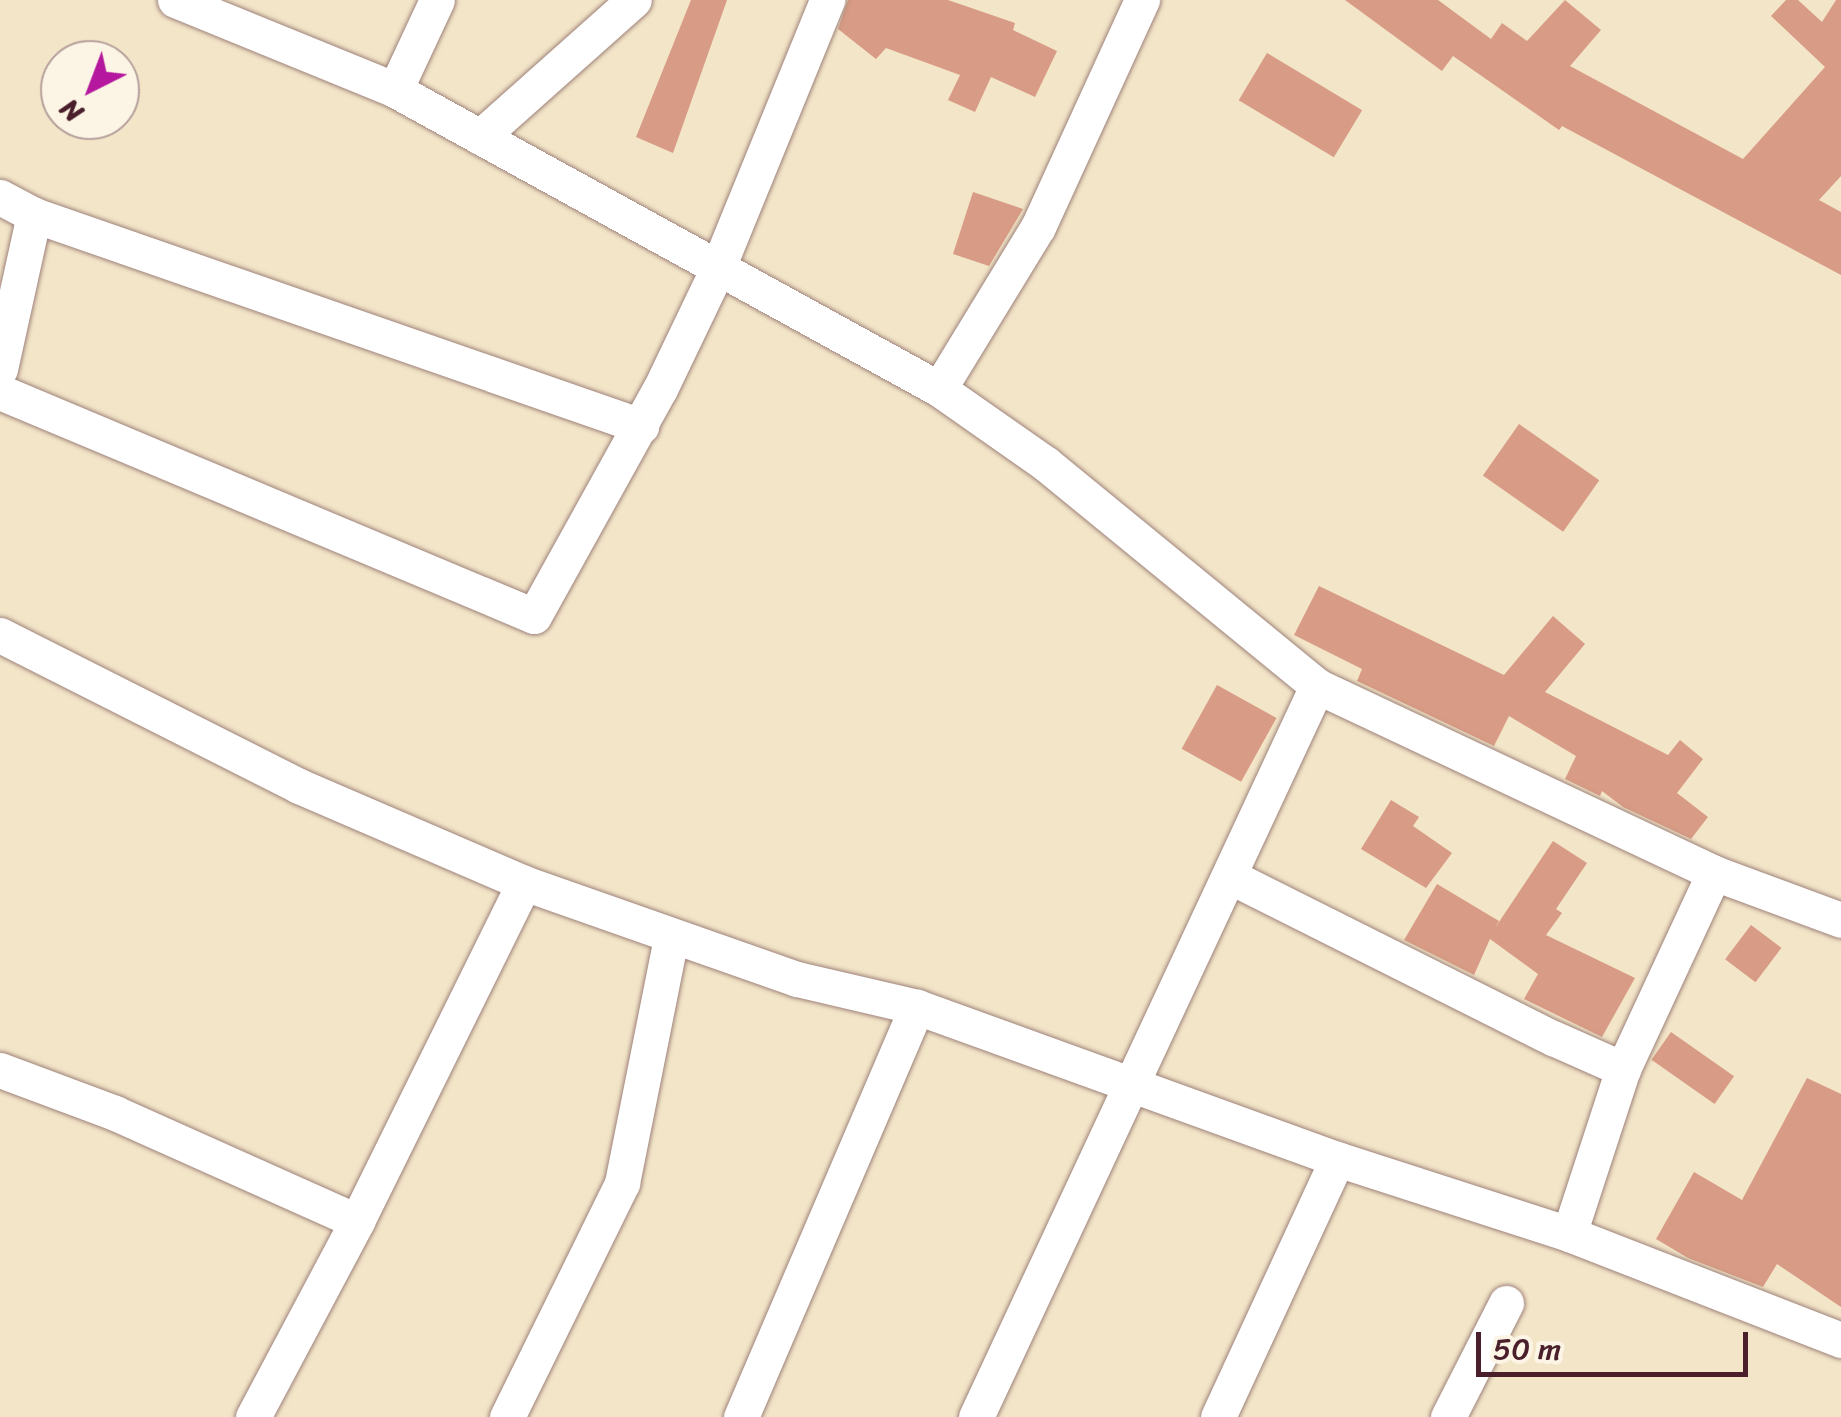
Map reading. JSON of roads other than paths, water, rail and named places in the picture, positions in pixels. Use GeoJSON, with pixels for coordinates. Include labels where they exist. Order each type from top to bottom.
{"type":"FeatureCollection","features":[{"type":"Feature","properties":{"kind":"street"},"geometry":{"type":"LineString","coordinates":[[174,0],[395,90],[939,389],[1046,464],[1317,686],[1714,874],[1841,920]]}},
{"type":"Feature","properties":{"kind":"street"},"geometry":{"type":"LineString","coordinates":[[395,90],[438,0]]}},
{"type":"Feature","properties":{"kind":"street"},"geometry":{"type":"LineString","coordinates":[[480,137],[634,0]]}},
{"type":"Feature","properties":{"kind":"street"},"geometry":{"type":"LineString","coordinates":[[0,392],[534,616],[642,426],[717,270],[827,0]]}},
{"type":"Feature","properties":{"kind":"street"},"geometry":{"type":"LineString","coordinates":[[939,389],[1038,227],[1142,0]]}},
{"type":"Feature","properties":{"kind":"street"},"geometry":{"type":"LineString","coordinates":[[0,197],[34,215],[642,426]]}},
{"type":"Feature","properties":{"kind":"street"},"geometry":{"type":"LineString","coordinates":[[0,369],[34,215]]}},
{"type":"Feature","properties":{"kind":"street"},"geometry":{"type":"LineString","coordinates":[[0,635],[299,786],[524,883],[796,980],[916,1007],[1337,1159],[1569,1234],[1841,1340]]}},
{"type":"Feature","properties":{"kind":"street"},"geometry":{"type":"LineString","coordinates":[[976,1417],[1135,1084],[1317,686]]}},
{"type":"Feature","properties":{"kind":"street"},"geometry":{"type":"LineString","coordinates":[[1569,1234],[1623,1069],[1714,874]]}},
{"type":"Feature","properties":{"kind":"street"},"geometry":{"type":"LineString","coordinates":[[1231,877],[1552,1038],[1623,1069]]}},
{"type":"Feature","properties":{"kind":"street"},"geometry":{"type":"LineString","coordinates":[[253,1417],[357,1220],[524,883]]}},
{"type":"Feature","properties":{"kind":"street"},"geometry":{"type":"LineString","coordinates":[[507,1417],[622,1183],[671,938]]}},
{"type":"Feature","properties":{"kind":"street"},"geometry":{"type":"LineString","coordinates":[[741,1417],[916,1007]]}},
{"type":"Feature","properties":{"kind":"street"},"geometry":{"type":"LineString","coordinates":[[0,1070],[115,1113],[357,1220]]}},
{"type":"Feature","properties":{"kind":"street"},"geometry":{"type":"LineString","coordinates":[[1218,1417],[1337,1159]]}},
{"type":"Feature","properties":{"kind":"street"},"geometry":{"type":"LineString","coordinates":[[1448,1417],[1506,1304]]}}]}
